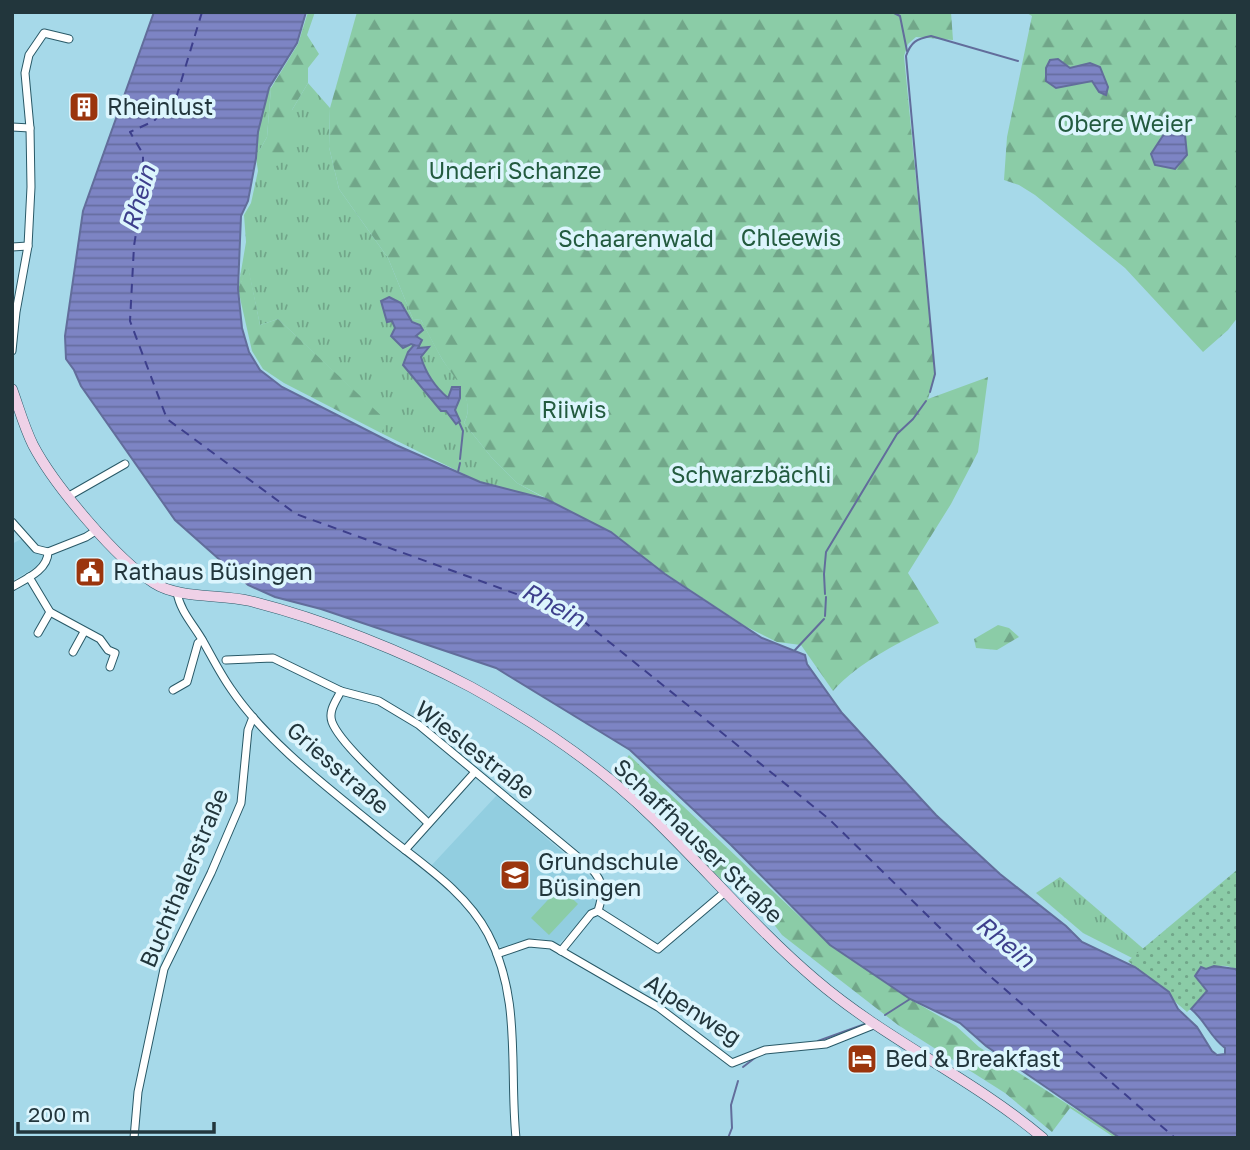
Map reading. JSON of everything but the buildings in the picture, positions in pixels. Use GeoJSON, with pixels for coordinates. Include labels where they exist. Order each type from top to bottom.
{"type":"FeatureCollection","features":[{"type":"Feature","properties":{"kind":"main road"},"geometry":{"type":"LineString","coordinates":[[12,390],[33,445],[69,496],[97,530],[143,575],[163,588],[177,592]]}},
{"type":"Feature","properties":{"kind":"main road","name":"Schaffhauser Straße"},"geometry":{"type":"LineString","coordinates":[[177,592],[231,597],[288,612],[398,653],[475,690],[536,726],[607,777],[650,816],[818,983],[876,1024],[987,1094],[1043,1138]]}},
{"type":"Feature","properties":{"kind":"street"},"geometry":{"type":"LineString","coordinates":[[12,351],[28,246],[30,128],[24,81],[29,55],[44,33],[69,39]]}},
{"type":"Feature","properties":{"kind":"street"},"geometry":{"type":"LineString","coordinates":[[12,127],[30,128]]}},
{"type":"Feature","properties":{"kind":"street"},"geometry":{"type":"LineString","coordinates":[[12,247],[28,246]]}},
{"type":"Feature","properties":{"kind":"street"},"geometry":{"type":"LineString","coordinates":[[69,496],[125,464]]}},
{"type":"Feature","properties":{"kind":"street"},"geometry":{"type":"LineString","coordinates":[[12,522],[36,549],[48,552],[97,530]]}},
{"type":"Feature","properties":{"kind":"street"},"geometry":{"type":"LineString","coordinates":[[12,587],[41,568],[48,558],[48,552]]}},
{"type":"Feature","properties":{"kind":"street"},"geometry":{"type":"LineString","coordinates":[[29,577],[50,611],[100,639],[108,650],[115,653],[110,667]]}},
{"type":"Feature","properties":{"kind":"street","name":"Griesstraße"},"geometry":{"type":"LineString","coordinates":[[177,592],[180,606],[232,690],[253,717],[325,784],[461,897],[488,934],[506,979],[511,1003],[516,1138]]}},
{"type":"Feature","properties":{"kind":"street"},"geometry":{"type":"LineString","coordinates":[[38,633],[50,611]]}},
{"type":"Feature","properties":{"kind":"street"},"geometry":{"type":"LineString","coordinates":[[73,652],[84,632]]}},
{"type":"Feature","properties":{"kind":"street"},"geometry":{"type":"LineString","coordinates":[[173,690],[187,682],[198,643],[202,640]]}},
{"type":"Feature","properties":{"kind":"street","name":"Wieslestraße"},"geometry":{"type":"LineString","coordinates":[[226,660],[272,658],[341,691],[379,701],[419,725],[591,868],[601,879],[603,891],[598,911]]}},
{"type":"Feature","properties":{"kind":"street"},"geometry":{"type":"LineString","coordinates":[[341,691],[331,715],[332,723],[345,742],[428,823]]}},
{"type":"Feature","properties":{"kind":"street","name":"Buchthalerstraße"},"geometry":{"type":"LineString","coordinates":[[134,1138],[140,1082],[164,969],[211,873],[241,803],[248,730],[253,717]]}},
{"type":"Feature","properties":{"kind":"street"},"geometry":{"type":"LineString","coordinates":[[405,850],[475,772]]}},
{"type":"Feature","properties":{"kind":"street"},"geometry":{"type":"LineString","coordinates":[[561,951],[591,914],[598,911],[657,949],[725,892]]}},
{"type":"Feature","properties":{"kind":"street","name":"Alpenweg"},"geometry":{"type":"LineString","coordinates":[[496,954],[529,943],[551,945],[668,1013],[732,1063],[765,1049],[826,1044],[876,1024]]}},
{"type":"Feature","properties":{"kind":"shaded area"},"geometry":{"type":"Polygon","coordinates":[[[23,538],[34,551],[44,556],[41,564],[12,581],[12,544],[23,538]]]}},
{"type":"Feature","properties":{"kind":"shaded area","name":"Grundschule Büsingen"},"geometry":{"type":"Polygon","coordinates":[[[497,795],[600,885],[597,904],[559,944],[538,938],[501,948],[463,896],[431,866],[497,795]]]}},
{"type":"Feature","properties":{"kind":"green space"},"geometry":{"type":"Polygon","coordinates":[[[308,12],[315,12],[307,35],[319,54],[308,68],[308,83],[292,110],[289,156],[277,166],[264,163],[258,153],[267,137],[271,88],[298,44],[308,12]]]}},
{"type":"Feature","properties":{"kind":"green space","name":"Schaarenwald"},"geometry":{"type":"Polygon","coordinates":[[[357,12],[951,12],[953,40],[916,37],[908,44],[904,56],[935,374],[928,399],[988,377],[978,452],[951,504],[908,573],[939,623],[868,661],[833,691],[801,645],[777,642],[745,626],[657,568],[616,535],[517,483],[492,458],[464,423],[468,406],[466,397],[421,320],[413,319],[388,258],[339,189],[329,147],[330,108],[357,12]]]}},
{"type":"Feature","properties":{"kind":"green space","name":"Obere Weier"},"geometry":{"type":"Polygon","coordinates":[[[1025,12],[1238,12],[1238,317],[1228,330],[1203,352],[1125,268],[1035,195],[1004,180],[1007,137],[1032,16],[1025,12]]]}},
{"type":"Feature","properties":{"kind":"green space"},"geometry":{"type":"Polygon","coordinates":[[[308,83],[330,108],[329,147],[339,189],[388,258],[413,319],[421,320],[442,359],[458,381],[468,405],[464,423],[492,458],[517,483],[546,499],[480,482],[381,433],[386,421],[278,319],[260,325],[248,268],[238,289],[246,242],[244,215],[251,203],[258,171],[256,158],[258,132],[269,88],[267,137],[258,153],[292,110],[308,83]],[[381,301],[387,322],[392,320],[395,328],[391,336],[403,348],[415,345],[403,365],[441,411],[446,411],[460,421],[455,410],[460,398],[448,398],[431,379],[421,356],[428,347],[418,349],[415,336],[423,330],[420,325],[412,322],[401,303],[381,301]]]}},
{"type":"Feature","properties":{"kind":"green space"},"geometry":{"type":"Polygon","coordinates":[[[248,266],[260,325],[278,319],[387,421],[381,433],[284,383],[263,369],[252,351],[238,289],[248,266]]]}},
{"type":"Feature","properties":{"kind":"green space"},"geometry":{"type":"Polygon","coordinates":[[[998,625],[1009,628],[1019,637],[997,650],[976,648],[974,639],[998,625]]]}},
{"type":"Feature","properties":{"kind":"green space"},"geometry":{"type":"Polygon","coordinates":[[[629,755],[830,945],[910,999],[956,1026],[979,1047],[1120,1138],[1115,1138],[1070,1108],[1052,1132],[1005,1093],[898,1025],[782,935],[744,885],[724,882],[614,775],[629,755]]]}},
{"type":"Feature","properties":{"kind":"green space"},"geometry":{"type":"Polygon","coordinates":[[[1238,869],[1238,971],[1221,966],[1196,978],[1206,989],[1206,995],[1187,1012],[1128,961],[1238,869]]]}},
{"type":"Feature","properties":{"kind":"green space"},"geometry":{"type":"Polygon","coordinates":[[[1060,877],[1146,951],[1136,960],[1083,933],[1036,893],[1060,877]]]}},
{"type":"Feature","properties":{"kind":"green space"},"geometry":{"type":"Polygon","coordinates":[[[560,887],[578,904],[549,935],[531,918],[560,887]]]}},
{"type":"Feature","properties":{"kind":"water","name":"Rhein"},"geometry":{"type":"Polygon","coordinates":[[[154,12],[306,12],[297,43],[269,88],[258,132],[248,201],[241,216],[238,289],[242,328],[249,352],[260,370],[282,387],[396,445],[480,482],[546,499],[611,532],[665,574],[762,638],[805,655],[807,664],[842,713],[936,815],[1000,874],[1066,926],[1082,942],[1135,967],[1169,992],[1178,1009],[1197,1027],[1217,1055],[1225,1054],[1225,1048],[1191,1009],[1207,991],[1195,976],[1201,967],[1206,969],[1214,966],[1238,971],[1238,1138],[1120,1138],[986,1046],[960,1023],[910,999],[830,945],[731,845],[630,750],[496,668],[321,609],[275,597],[248,585],[175,520],[81,386],[66,359],[65,336],[83,211],[154,12]]]}},
{"type":"Feature","properties":{"kind":"water"},"geometry":{"type":"Polygon","coordinates":[[[1058,59],[1070,68],[1090,63],[1100,67],[1108,87],[1106,95],[1099,92],[1092,81],[1056,88],[1046,81],[1046,68],[1050,60],[1058,59]]]}},
{"type":"Feature","properties":{"kind":"water"},"geometry":{"type":"Polygon","coordinates":[[[1173,131],[1185,135],[1187,155],[1175,169],[1155,165],[1151,154],[1164,134],[1173,131]]]}},
{"type":"Feature","properties":{"kind":"water"},"geometry":{"type":"Polygon","coordinates":[[[389,297],[401,303],[412,322],[420,325],[423,330],[416,336],[422,340],[418,348],[429,347],[421,357],[435,384],[448,398],[452,387],[460,387],[460,398],[455,410],[460,421],[456,424],[446,411],[441,411],[403,365],[414,345],[403,348],[391,336],[395,328],[392,321],[387,322],[381,301],[389,297]]]}},
{"type":"Feature","properties":{"kind":"waterway"},"geometry":{"type":"LineString","coordinates":[[892,12],[900,16],[907,51]]}},
{"type":"Feature","properties":{"kind":"waterway"},"geometry":{"type":"LineString","coordinates":[[930,392],[935,374],[906,56],[915,42],[931,36],[1018,61]]}},
{"type":"Feature","properties":{"kind":"waterway"},"geometry":{"type":"LineString","coordinates":[[825,594],[826,552],[897,434],[913,419],[926,401]]}},
{"type":"Feature","properties":{"kind":"waterway"},"geometry":{"type":"LineString","coordinates":[[459,422],[463,431],[460,459]]}},
{"type":"Feature","properties":{"kind":"waterway"},"geometry":{"type":"LineString","coordinates":[[458,472],[460,463]]}},
{"type":"Feature","properties":{"kind":"waterway"},"geometry":{"type":"LineString","coordinates":[[825,616],[826,597]]}},
{"type":"Feature","properties":{"kind":"waterway"},"geometry":{"type":"LineString","coordinates":[[795,650],[824,619]]}},
{"type":"Feature","properties":{"kind":"waterway"},"geometry":{"type":"LineString","coordinates":[[885,1015],[910,999]]}},
{"type":"Feature","properties":{"kind":"waterway"},"geometry":{"type":"LineString","coordinates":[[818,1041],[865,1024]]}},
{"type":"Feature","properties":{"kind":"waterway"},"geometry":{"type":"LineString","coordinates":[[743,1067],[756,1057]]}},
{"type":"Feature","properties":{"kind":"waterway"},"geometry":{"type":"LineString","coordinates":[[728,1138],[732,1128],[731,1105],[738,1081]]}},
{"type":"Feature","properties":{"kind":"ferry route"},"geometry":{"type":"LineString","coordinates":[[202,12],[177,95],[154,121],[130,132],[143,154],[143,188],[134,246],[130,321],[167,419],[296,514],[577,616],[829,819],[983,970],[1175,1138]]}},
{"type":"Feature","properties":{"kind":"place","name":"Rheinlust"},"geometry":{"type":"Point","coordinates":[84,107]}},
{"type":"Feature","properties":{"kind":"place","name":"Rathaus Büsingen"},"geometry":{"type":"Point","coordinates":[90,572]}},
{"type":"Feature","properties":{"kind":"place","name":"Grundschule Büsingen"},"geometry":{"type":"Point","coordinates":[515,875]}},
{"type":"Feature","properties":{"kind":"place","name":"Bed & Breakfast"},"geometry":{"type":"Point","coordinates":[862,1059]}},
{"type":"Feature","properties":{"kind":"park label","name":"Underi Schanze"},"geometry":{"type":"Point","coordinates":[515,171]}},
{"type":"Feature","properties":{"kind":"park label","name":"Chleewis"},"geometry":{"type":"Point","coordinates":[791,238]}},
{"type":"Feature","properties":{"kind":"park label","name":"Riiwis"},"geometry":{"type":"Point","coordinates":[574,410]}},
{"type":"Feature","properties":{"kind":"park label","name":"Schwarzbächli"},"geometry":{"type":"Point","coordinates":[751,475]}}]}
